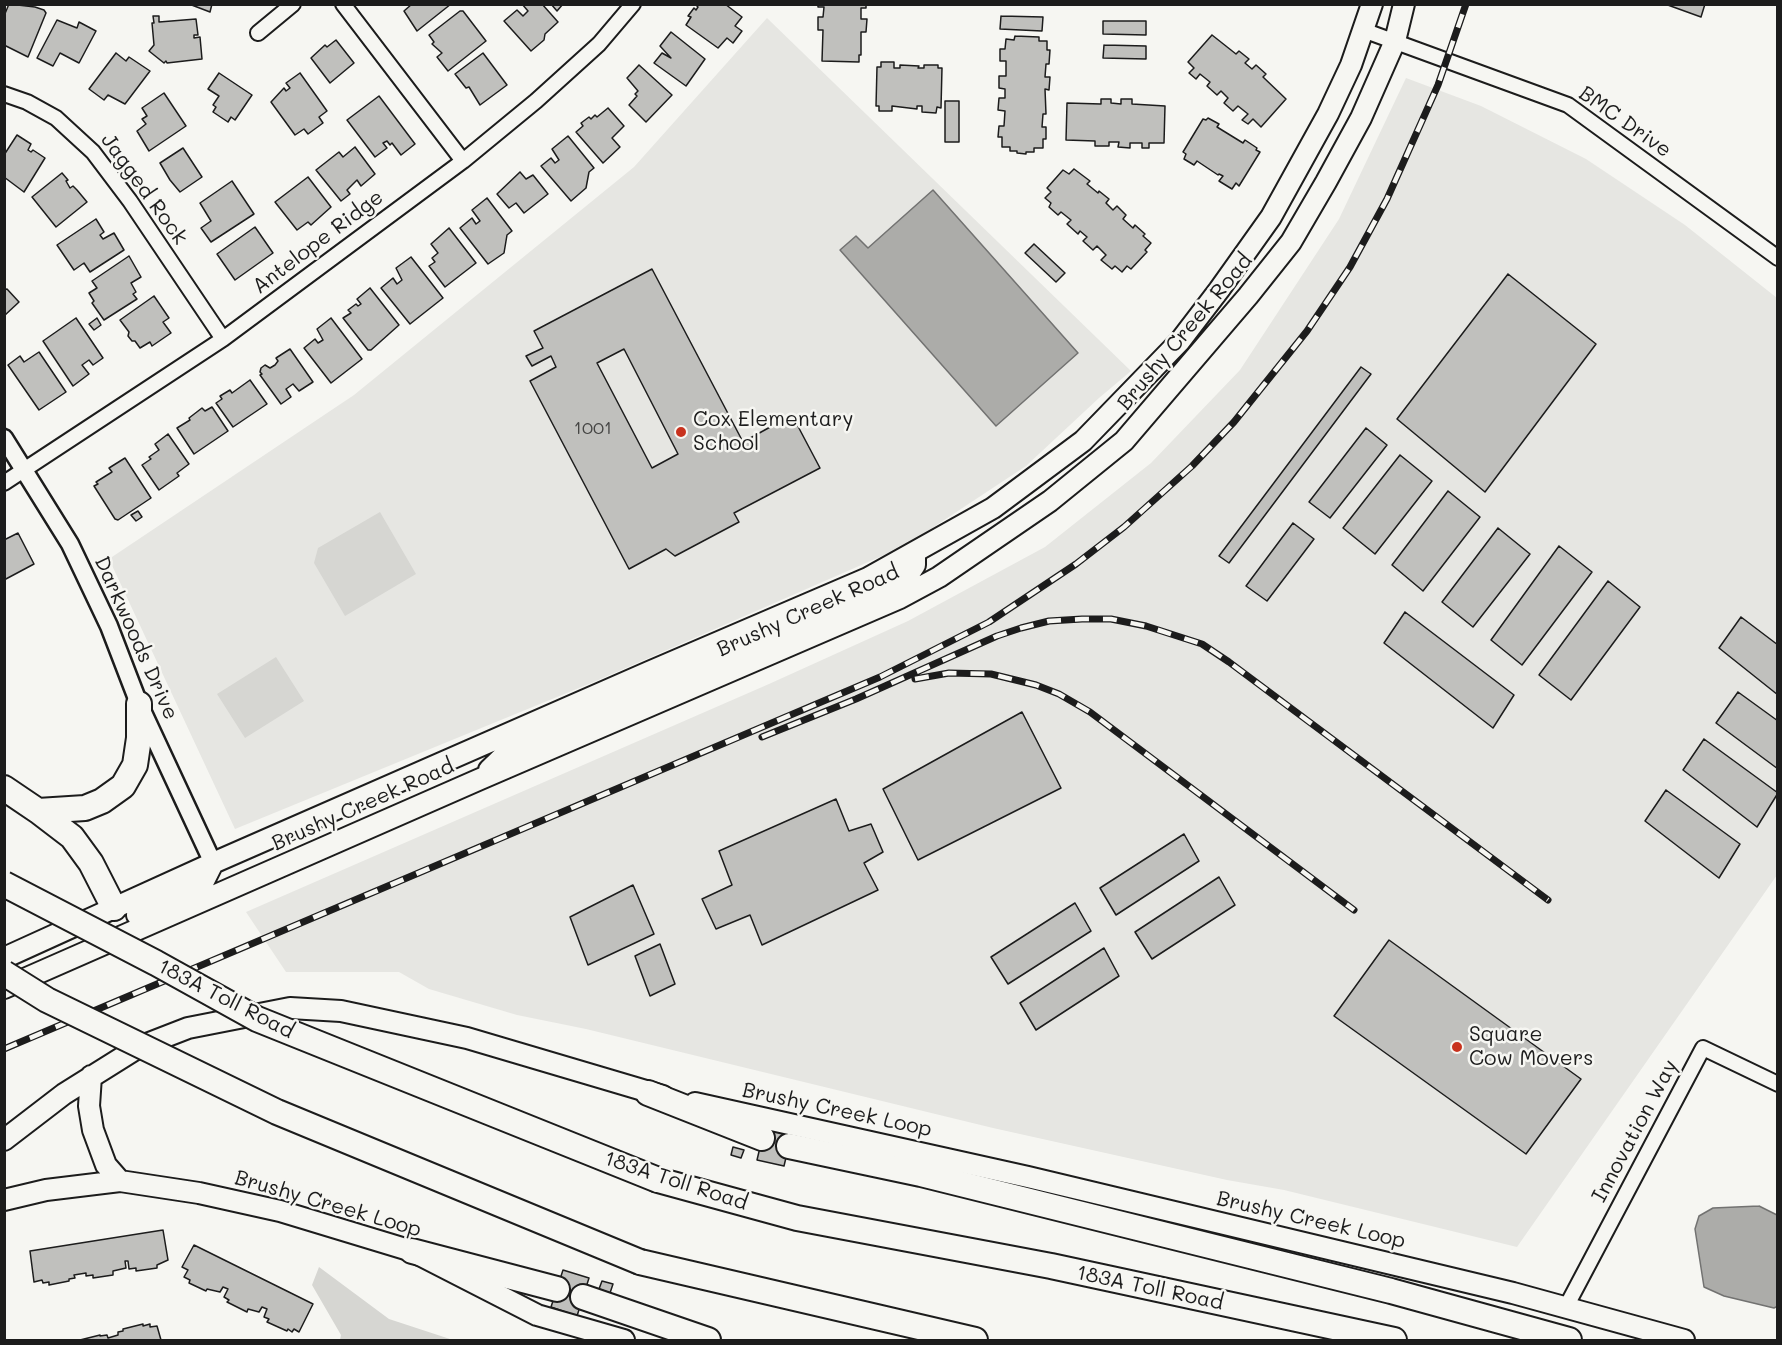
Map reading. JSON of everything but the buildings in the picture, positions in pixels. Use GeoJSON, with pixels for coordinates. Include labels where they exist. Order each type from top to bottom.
{"type":"FeatureCollection","features":[{"type":"Feature","properties":{"kind":"highway"},"geometry":{"type":"LineString","coordinates":[[38,811],[85,808],[102,801],[123,786],[135,765],[139,738],[139,704]]}},
{"type":"Feature","properties":{"kind":"highway"},"geometry":{"type":"LineString","coordinates":[[4,788],[72,837],[91,863],[117,916]]}},
{"type":"Feature","properties":{"kind":"highway","name":"183A Toll Road"},"geometry":{"type":"LineString","coordinates":[[4,884],[156,963],[257,1019],[658,1180],[797,1218],[1051,1266],[1394,1341]]}},
{"type":"Feature","properties":{"kind":"highway"},"geometry":{"type":"LineString","coordinates":[[10,980],[277,1112],[640,1262],[975,1341]]}},
{"type":"Feature","properties":{"kind":"highway"},"geometry":{"type":"LineString","coordinates":[[648,1093],[762,1138]]}},
{"type":"Feature","properties":{"kind":"highway"},"geometry":{"type":"LineString","coordinates":[[789,1146],[921,1174],[1287,1265],[1525,1327],[1569,1341]]}},
{"type":"Feature","properties":{"kind":"highway"},"geometry":{"type":"LineString","coordinates":[[412,1251],[557,1289]]}},
{"type":"Feature","properties":{"kind":"highway"},"geometry":{"type":"LineString","coordinates":[[583,1297],[708,1341]]}},
{"type":"Feature","properties":{"kind":"main road","name":"Brushy Creek Road"},"geometry":{"type":"LineString","coordinates":[[4,958],[117,916],[213,863],[868,578],[993,508],[1083,441],[1180,341],[1220,290],[1271,217],[1328,114],[1351,65],[1372,4]]}},
{"type":"Feature","properties":{"kind":"main road","name":"Brushy Creek Road"},"geometry":{"type":"LineString","coordinates":[[10,980],[265,874],[900,598],[939,577],[1050,501],[1124,441],[1248,297],[1291,242],[1361,118],[1395,41],[1404,4]]}},
{"type":"Feature","properties":{"kind":"main road"},"geometry":{"type":"LineString","coordinates":[[478,780],[516,744],[894,583],[909,574],[915,565],[915,553]]}},
{"type":"Feature","properties":{"kind":"main road"},"geometry":{"type":"LineString","coordinates":[[213,863],[237,873],[265,874]]}},
{"type":"Feature","properties":{"kind":"main road"},"geometry":{"type":"LineString","coordinates":[[10,980],[117,916]]}},
{"type":"Feature","properties":{"kind":"main road","name":"Brushy Creek Loop"},"geometry":{"type":"LineString","coordinates":[[4,1140],[91,1076],[139,1047],[188,1028],[290,1008],[341,1011],[467,1038],[648,1093],[1028,1177],[1502,1290],[1683,1341]]}},
{"type":"Feature","properties":{"kind":"main road"},"geometry":{"type":"LineString","coordinates":[[91,1076],[89,1106],[93,1130],[106,1166],[120,1181]]}},
{"type":"Feature","properties":{"kind":"main road","name":"Brushy Creek Loop"},"geometry":{"type":"LineString","coordinates":[[4,1200],[46,1190],[120,1181],[199,1193],[280,1211],[412,1251],[537,1315],[624,1341]]}},
{"type":"Feature","properties":{"kind":"street"},"geometry":{"type":"LineString","coordinates":[[258,33],[293,4]]}},
{"type":"Feature","properties":{"kind":"street"},"geometry":{"type":"LineString","coordinates":[[343,4],[463,161]]}},
{"type":"Feature","properties":{"kind":"street","name":"Antelope Ridge"},"geometry":{"type":"LineString","coordinates":[[4,483],[223,339],[463,161],[536,102],[599,44],[633,4]]}},
{"type":"Feature","properties":{"kind":"street","name":"BMC Drive"},"geometry":{"type":"LineString","coordinates":[[1363,30],[1568,105],[1778,258]]}},
{"type":"Feature","properties":{"kind":"street","name":"Jagged Rock"},"geometry":{"type":"LineString","coordinates":[[4,94],[27,102],[56,118],[93,152],[130,201],[223,339]]}},
{"type":"Feature","properties":{"kind":"street","name":"Darkwoods Drive"},"geometry":{"type":"LineString","coordinates":[[4,438],[70,544],[109,626],[139,704],[213,863]]}},
{"type":"Feature","properties":{"kind":"street","name":"Innovation Way"},"geometry":{"type":"LineString","coordinates":[[1566,1307],[1703,1048],[1778,1084]]}},
{"type":"Feature","properties":{"kind":"shaded area","name":"Cox Elementary School"},"geometry":{"type":"Polygon","coordinates":[[[767,18],[1131,371],[1026,466],[917,538],[891,552],[596,681],[235,829],[109,559],[354,395],[634,167],[767,18]]]}},
{"type":"Feature","properties":{"kind":"shaded area"},"geometry":{"type":"Polygon","coordinates":[[[1406,78],[1481,106],[1586,159],[1685,225],[1777,298],[1777,875],[1517,1247],[1284,1190],[1227,1180],[993,1128],[586,1029],[517,1015],[429,989],[399,972],[286,972],[246,912],[908,621],[1045,547],[1151,463],[1240,370],[1339,219],[1406,78]]]}},
{"type":"Feature","properties":{"kind":"shaded area"},"geometry":{"type":"Polygon","coordinates":[[[933,190],[1078,353],[996,426],[840,250],[856,236],[868,248],[933,190]]]}},
{"type":"Feature","properties":{"kind":"shaded area"},"geometry":{"type":"Polygon","coordinates":[[[380,512],[416,574],[345,616],[314,563],[318,548],[380,512]]]}},
{"type":"Feature","properties":{"kind":"shaded area"},"geometry":{"type":"Polygon","coordinates":[[[276,657],[304,701],[245,738],[217,694],[276,657]]]}},
{"type":"Feature","properties":{"kind":"shaded area"},"geometry":{"type":"Polygon","coordinates":[[[1759,1206],[1777,1215],[1778,1306],[1774,1308],[1724,1296],[1704,1287],[1695,1229],[1699,1216],[1713,1208],[1759,1206]]]}},
{"type":"Feature","properties":{"kind":"shaded area"},"geometry":{"type":"Polygon","coordinates":[[[319,1267],[389,1319],[453,1340],[340,1340],[341,1335],[312,1285],[319,1267]]]}},
{"type":"Feature","properties":{"kind":"railway"},"geometry":{"type":"LineString","coordinates":[[4,1049],[880,677],[989,622],[1076,564],[1124,527],[1192,466],[1234,422],[1307,331],[1350,267],[1387,199],[1438,85],[1466,4]]}},
{"type":"Feature","properties":{"kind":"railway"},"geometry":{"type":"LineString","coordinates":[[762,737],[856,699],[997,636],[1021,628],[1049,621],[1082,619],[1111,619],[1146,626],[1202,644],[1229,662],[1548,900]]}},
{"type":"Feature","properties":{"kind":"railway"},"geometry":{"type":"LineString","coordinates":[[915,679],[949,673],[991,674],[1036,685],[1059,694],[1090,712],[1354,910]]}},
{"type":"Feature","properties":{"kind":"place","name":"Cox Elementary School"},"geometry":{"type":"Point","coordinates":[681,432]}},
{"type":"Feature","properties":{"kind":"place","name":"Square Cow Movers"},"geometry":{"type":"Point","coordinates":[1457,1047]}}]}
